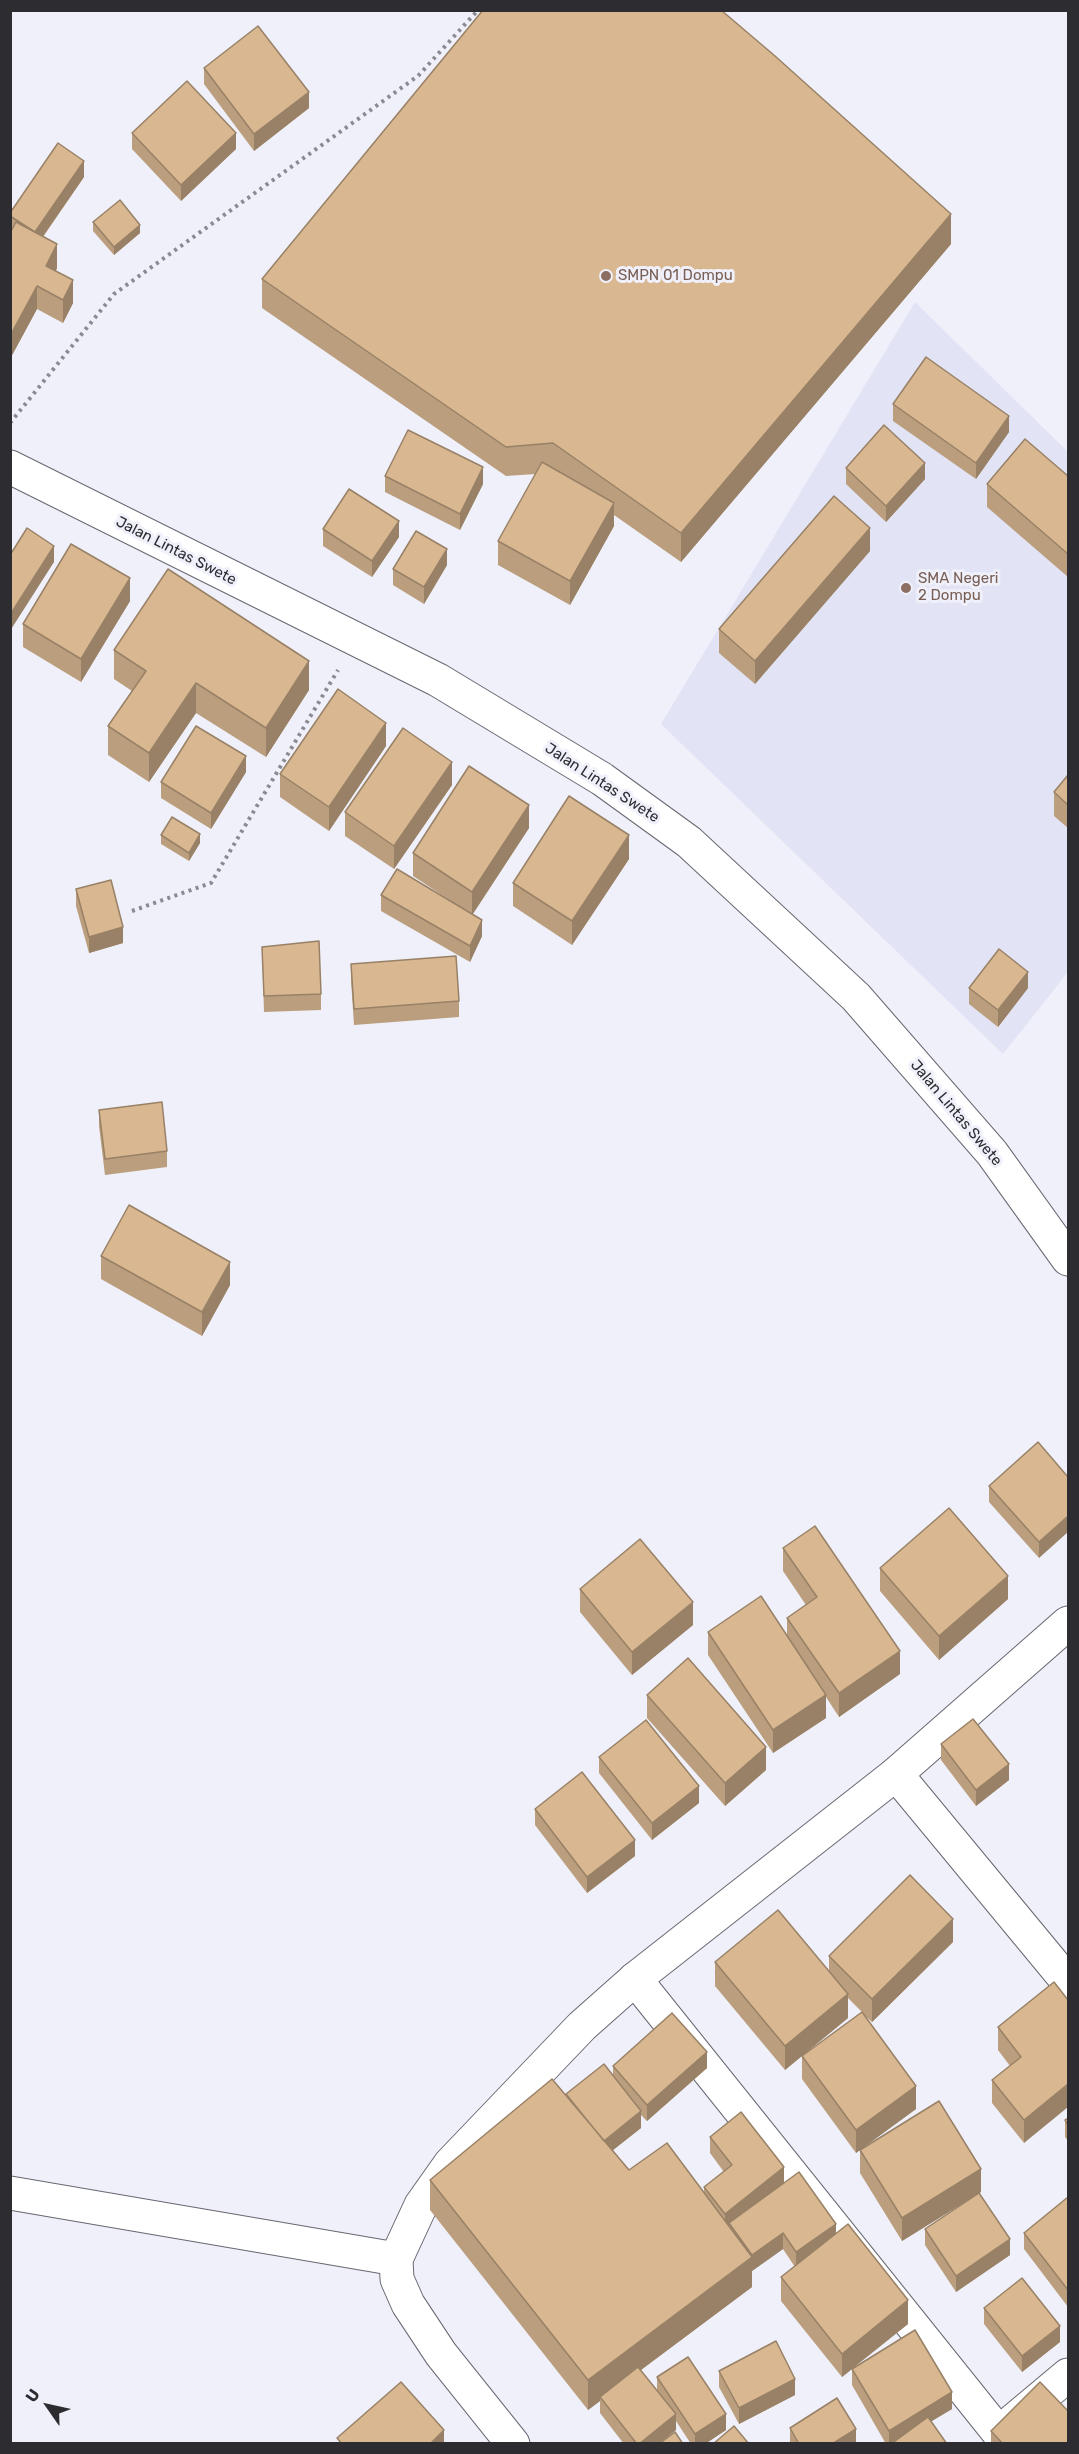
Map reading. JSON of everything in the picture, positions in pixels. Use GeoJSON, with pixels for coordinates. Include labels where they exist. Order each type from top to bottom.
{"type":"FeatureCollection","features":[{"type":"Feature","properties":{"kind":"main road","name":"Jalan Lintas Swete"},"geometry":{"type":"LineString","coordinates":[[10,467],[355,642],[438,680],[592,773],[689,842],[856,997],[992,1153],[1068,1259]]}},
{"type":"Feature","properties":{"kind":"main road"},"geometry":{"type":"LineString","coordinates":[[513,2444],[441,2354],[408,2304],[397,2279],[396,2259],[421,2205],[450,2164],[582,2026],[635,1979],[896,1774],[1068,1623]]}},
{"type":"Feature","properties":{"kind":"main road"},"geometry":{"type":"LineString","coordinates":[[896,1774],[1068,1982]]}},
{"type":"Feature","properties":{"kind":"main road"},"geometry":{"type":"LineString","coordinates":[[635,1979],[992,2438],[1068,2375]]}},
{"type":"Feature","properties":{"kind":"main road"},"geometry":{"type":"LineString","coordinates":[[10,2193],[396,2259]]}},
{"type":"Feature","properties":{"kind":"path"},"geometry":{"type":"LineString","coordinates":[[10,423],[114,294],[418,76],[478,10]]}},
{"type":"Feature","properties":{"kind":"path"},"geometry":{"type":"LineString","coordinates":[[132,911],[211,883],[355,642]]}},
{"type":"Feature","properties":{"kind":"shaded area","name":"SMA Negeri 2 Dompu"},"geometry":{"type":"Polygon","coordinates":[[[915,302],[1068,452],[1068,972],[1003,1054],[661,724],[915,302]]]}},
{"type":"Feature","properties":{"kind":"building","name":"SMPN 01 Dompu"},"geometry":{"type":"Polygon","coordinates":[[[483,10],[721,10],[951,214],[681,533],[553,443],[506,447],[262,279],[483,10]]]}},
{"type":"Feature","properties":{"kind":"building"},"geometry":{"type":"Polygon","coordinates":[[[258,26],[309,92],[254,134],[204,68],[258,26]]]}},
{"type":"Feature","properties":{"kind":"building"},"geometry":{"type":"Polygon","coordinates":[[[187,81],[236,133],[181,185],[132,133],[187,81]]]}},
{"type":"Feature","properties":{"kind":"building"},"geometry":{"type":"Polygon","coordinates":[[[58,143],[84,161],[35,232],[10,216],[10,213],[58,143]]]}},
{"type":"Feature","properties":{"kind":"building"},"geometry":{"type":"Polygon","coordinates":[[[120,200],[140,225],[114,247],[93,222],[120,200]]]}},
{"type":"Feature","properties":{"kind":"building"},"geometry":{"type":"Polygon","coordinates":[[[16,222],[57,244],[46,266],[73,280],[63,300],[37,286],[10,336],[10,233],[16,222]]]}},
{"type":"Feature","properties":{"kind":"building"},"geometry":{"type":"Polygon","coordinates":[[[926,357],[1009,416],[976,463],[893,404],[926,357]]]}},
{"type":"Feature","properties":{"kind":"building"},"geometry":{"type":"Polygon","coordinates":[[[884,425],[925,463],[886,506],[846,468],[884,425]]]}},
{"type":"Feature","properties":{"kind":"building"},"geometry":{"type":"Polygon","coordinates":[[[408,430],[483,467],[460,514],[385,476],[408,430]]]}},
{"type":"Feature","properties":{"kind":"building"},"geometry":{"type":"Polygon","coordinates":[[[1025,439],[1068,476],[1068,554],[987,484],[1025,439]]]}},
{"type":"Feature","properties":{"kind":"building"},"geometry":{"type":"Polygon","coordinates":[[[542,462],[614,503],[570,581],[498,541],[542,462]]]}},
{"type":"Feature","properties":{"kind":"building"},"geometry":{"type":"Polygon","coordinates":[[[349,489],[399,521],[372,561],[323,529],[349,489]]]}},
{"type":"Feature","properties":{"kind":"building"},"geometry":{"type":"Polygon","coordinates":[[[834,496],[870,528],[755,661],[719,629],[834,496]]]}},
{"type":"Feature","properties":{"kind":"building"},"geometry":{"type":"Polygon","coordinates":[[[27,528],[54,546],[10,615],[10,551],[12,552],[27,528]]]}},
{"type":"Feature","properties":{"kind":"building"},"geometry":{"type":"Polygon","coordinates":[[[416,531],[447,549],[424,587],[393,569],[416,531]]]}},
{"type":"Feature","properties":{"kind":"building"},"geometry":{"type":"Polygon","coordinates":[[[71,544],[130,578],[81,659],[23,624],[71,544]]]}},
{"type":"Feature","properties":{"kind":"building"},"geometry":{"type":"Polygon","coordinates":[[[168,569],[309,661],[266,728],[196,683],[149,753],[108,726],[146,671],[114,650],[168,569]]]}},
{"type":"Feature","properties":{"kind":"building"},"geometry":{"type":"Polygon","coordinates":[[[338,689],[386,723],[329,807],[280,774],[338,689]]]}},
{"type":"Feature","properties":{"kind":"building"},"geometry":{"type":"Polygon","coordinates":[[[196,726],[246,756],[211,813],[161,782],[196,726]]]}},
{"type":"Feature","properties":{"kind":"building"},"geometry":{"type":"Polygon","coordinates":[[[403,728],[452,762],[394,846],[345,812],[403,728]]]}},
{"type":"Feature","properties":{"kind":"building"},"geometry":{"type":"Polygon","coordinates":[[[469,766],[529,805],[472,892],[413,853],[469,766]]]}},
{"type":"Feature","properties":{"kind":"building"},"geometry":{"type":"Polygon","coordinates":[[[1068,775],[1068,805],[1054,792],[1068,775]]]}},
{"type":"Feature","properties":{"kind":"building"},"geometry":{"type":"Polygon","coordinates":[[[569,796],[629,835],[572,921],[513,883],[569,796]]]}},
{"type":"Feature","properties":{"kind":"building"},"geometry":{"type":"Polygon","coordinates":[[[172,817],[200,834],[189,853],[161,835],[172,817]]]}},
{"type":"Feature","properties":{"kind":"building"},"geometry":{"type":"Polygon","coordinates":[[[397,869],[482,920],[470,946],[381,895],[397,869]]]}},
{"type":"Feature","properties":{"kind":"building"},"geometry":{"type":"Polygon","coordinates":[[[111,880],[123,927],[89,937],[76,889],[111,880]]]}},
{"type":"Feature","properties":{"kind":"building"},"geometry":{"type":"Polygon","coordinates":[[[319,941],[321,994],[264,996],[262,947],[319,941]]]}},
{"type":"Feature","properties":{"kind":"building"},"geometry":{"type":"Polygon","coordinates":[[[999,949],[1028,972],[998,1010],[969,988],[999,949]]]}},
{"type":"Feature","properties":{"kind":"building"},"geometry":{"type":"Polygon","coordinates":[[[456,956],[459,1001],[354,1009],[351,964],[456,956]]]}},
{"type":"Feature","properties":{"kind":"building"},"geometry":{"type":"Polygon","coordinates":[[[162,1102],[167,1151],[105,1159],[99,1110],[162,1102]]]}},
{"type":"Feature","properties":{"kind":"building"},"geometry":{"type":"Polygon","coordinates":[[[129,1205],[230,1262],[202,1312],[101,1256],[129,1205]]]}},
{"type":"Feature","properties":{"kind":"building"},"geometry":{"type":"Polygon","coordinates":[[[1038,1442],[1068,1477],[1068,1516],[1039,1542],[989,1486],[1038,1442]]]}},
{"type":"Feature","properties":{"kind":"building"},"geometry":{"type":"Polygon","coordinates":[[[949,1508],[1008,1576],[939,1636],[880,1568],[949,1508]]]}},
{"type":"Feature","properties":{"kind":"building"},"geometry":{"type":"Polygon","coordinates":[[[815,1526],[900,1651],[839,1693],[787,1618],[817,1597],[783,1548],[815,1526]]]}},
{"type":"Feature","properties":{"kind":"building"},"geometry":{"type":"Polygon","coordinates":[[[640,1539],[693,1602],[632,1652],[580,1589],[640,1539]]]}},
{"type":"Feature","properties":{"kind":"building"},"geometry":{"type":"Polygon","coordinates":[[[761,1596],[826,1695],[773,1730],[708,1632],[761,1596]]]}},
{"type":"Feature","properties":{"kind":"building"},"geometry":{"type":"Polygon","coordinates":[[[688,1658],[766,1747],[725,1783],[647,1695],[688,1658]]]}},
{"type":"Feature","properties":{"kind":"building"},"geometry":{"type":"Polygon","coordinates":[[[973,1719],[1009,1764],[976,1790],[941,1744],[973,1719]]]}},
{"type":"Feature","properties":{"kind":"building"},"geometry":{"type":"Polygon","coordinates":[[[646,1720],[699,1786],[652,1823],[599,1757],[646,1720]]]}},
{"type":"Feature","properties":{"kind":"building"},"geometry":{"type":"Polygon","coordinates":[[[582,1772],[635,1840],[587,1877],[535,1809],[582,1772]]]}},
{"type":"Feature","properties":{"kind":"building"},"geometry":{"type":"Polygon","coordinates":[[[910,1875],[953,1919],[872,1999],[829,1956],[910,1875]]]}},
{"type":"Feature","properties":{"kind":"building"},"geometry":{"type":"Polygon","coordinates":[[[778,1910],[848,1994],[785,2046],[715,1962],[778,1910]]]}},
{"type":"Feature","properties":{"kind":"building"},"geometry":{"type":"Polygon","coordinates":[[[1054,1982],[1068,2000],[1068,2084],[1024,2120],[992,2080],[1021,2057],[998,2027],[1054,1982]]]}},
{"type":"Feature","properties":{"kind":"building"},"geometry":{"type":"Polygon","coordinates":[[[862,2012],[916,2086],[856,2130],[802,2056],[862,2012]]]}},
{"type":"Feature","properties":{"kind":"building"},"geometry":{"type":"Polygon","coordinates":[[[672,2013],[707,2052],[647,2105],[613,2066],[672,2013]]]}},
{"type":"Feature","properties":{"kind":"building"},"geometry":{"type":"Polygon","coordinates":[[[604,2064],[641,2111],[604,2141],[566,2094],[604,2064]]]}},
{"type":"Feature","properties":{"kind":"building"},"geometry":{"type":"Polygon","coordinates":[[[552,2079],[629,2170],[667,2143],[752,2257],[588,2380],[430,2180],[552,2079]]]}},
{"type":"Feature","properties":{"kind":"building"},"geometry":{"type":"Polygon","coordinates":[[[939,2101],[981,2169],[902,2218],[860,2150],[939,2101]]]}},
{"type":"Feature","properties":{"kind":"building"},"geometry":{"type":"Polygon","coordinates":[[[741,2112],[784,2167],[725,2214],[704,2187],[732,2165],[710,2137],[741,2112]]]}},
{"type":"Feature","properties":{"kind":"building"},"geometry":{"type":"Polygon","coordinates":[[[799,2172],[836,2224],[796,2252],[783,2233],[752,2255],[729,2223],[799,2172]]]}},
{"type":"Feature","properties":{"kind":"building"},"geometry":{"type":"Polygon","coordinates":[[[979,2193],[1010,2239],[956,2276],[925,2229],[979,2193]]]}},
{"type":"Feature","properties":{"kind":"building"},"geometry":{"type":"Polygon","coordinates":[[[1068,2197],[1068,2290],[1024,2233],[1068,2197]]]}},
{"type":"Feature","properties":{"kind":"building"},"geometry":{"type":"Polygon","coordinates":[[[848,2224],[908,2300],[842,2354],[781,2277],[848,2224]]]}},
{"type":"Feature","properties":{"kind":"building"},"geometry":{"type":"Polygon","coordinates":[[[1022,2278],[1060,2326],[1022,2356],[984,2308],[1022,2278]]]}},
{"type":"Feature","properties":{"kind":"building"},"geometry":{"type":"Polygon","coordinates":[[[915,2330],[952,2392],[889,2431],[852,2369],[915,2330]]]}},
{"type":"Feature","properties":{"kind":"building"},"geometry":{"type":"Polygon","coordinates":[[[776,2341],[795,2379],[739,2408],[719,2371],[776,2341]]]}},
{"type":"Feature","properties":{"kind":"building"},"geometry":{"type":"Polygon","coordinates":[[[688,2357],[726,2414],[695,2434],[657,2377],[688,2357]]]}},
{"type":"Feature","properties":{"kind":"building"},"geometry":{"type":"Polygon","coordinates":[[[638,2367],[676,2414],[637,2444],[600,2397],[638,2367]]]}},
{"type":"Feature","properties":{"kind":"building"},"geometry":{"type":"Polygon","coordinates":[[[401,2382],[444,2430],[430,2444],[342,2444],[337,2438],[401,2382]]]}},
{"type":"Feature","properties":{"kind":"building"},"geometry":{"type":"Polygon","coordinates":[[[1040,2382],[1068,2411],[1068,2444],[1003,2444],[991,2431],[1040,2382]]]}},
{"type":"Feature","properties":{"kind":"building"},"geometry":{"type":"Polygon","coordinates":[[[837,2398],[856,2429],[832,2444],[799,2444],[790,2428],[837,2398]]]}},
{"type":"Feature","properties":{"kind":"building"},"geometry":{"type":"Polygon","coordinates":[[[928,2417],[947,2444],[891,2444],[928,2417]]]}},
{"type":"Feature","properties":{"kind":"building"},"geometry":{"type":"Polygon","coordinates":[[[734,2426],[749,2444],[713,2444],[734,2426]]]}},
{"type":"Feature","properties":{"kind":"building"},"geometry":{"type":"Polygon","coordinates":[[[675,2432],[683,2444],[659,2444],[675,2432]]]}},
{"type":"Feature","properties":{"kind":"place","name":"SMPN 01 Dompu"},"geometry":{"type":"Point","coordinates":[606,276]}},
{"type":"Feature","properties":{"kind":"place","name":"SMA Negeri 2 Dompu"},"geometry":{"type":"Point","coordinates":[906,588]}}]}
